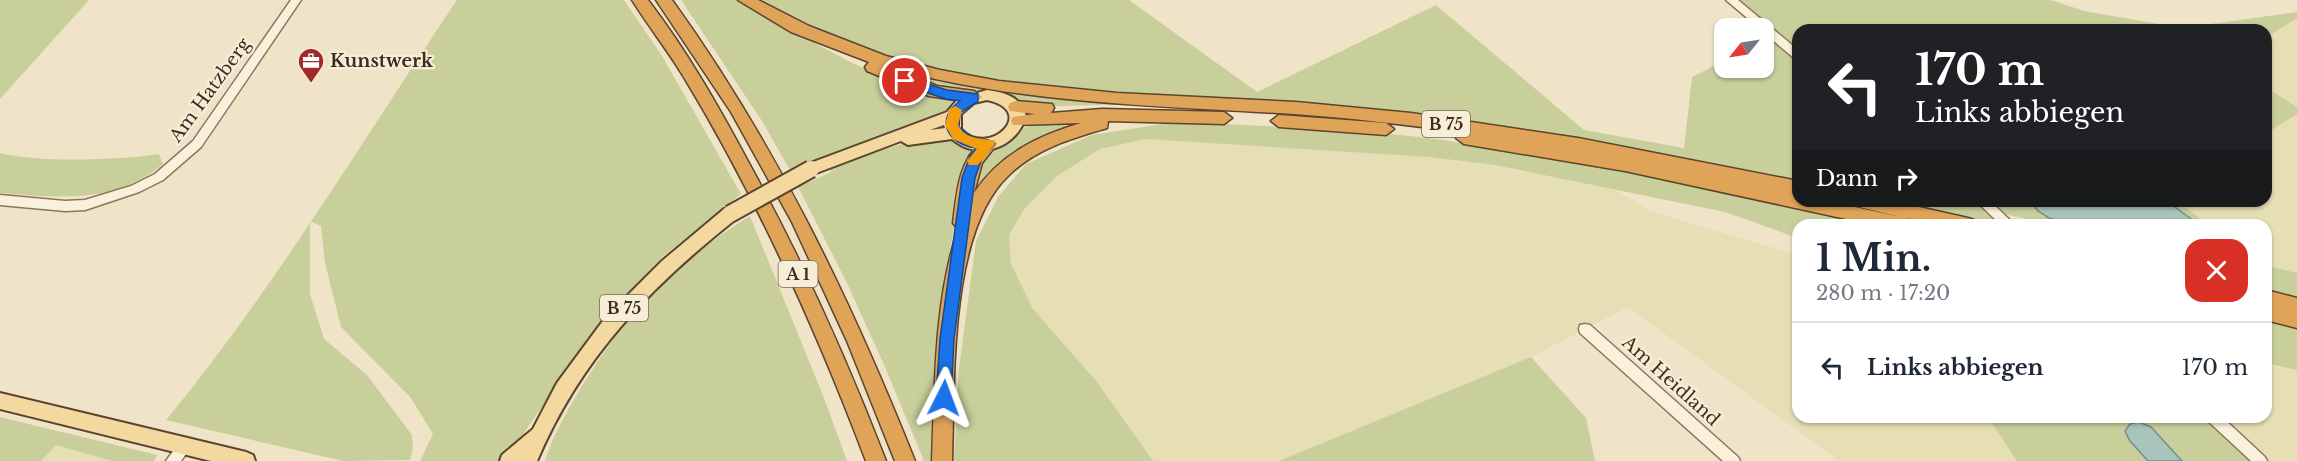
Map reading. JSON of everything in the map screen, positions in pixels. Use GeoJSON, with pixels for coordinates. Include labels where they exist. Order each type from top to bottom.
{"type":"FeatureCollection","features":[{"type":"Feature","properties":{"kind":"highway","name":"A 1"},"geometry":{"type":"LineString","coordinates":[[640,0],[703,94],[775,225],[852,395],[876,461]]}},
{"type":"Feature","properties":{"kind":"highway","name":"A 1"},"geometry":{"type":"LineString","coordinates":[[664,0],[720,84],[779,181],[834,291],[905,461]]}},
{"type":"Feature","properties":{"kind":"highway"},"geometry":{"type":"LineString","coordinates":[[746,0],[905,81],[946,95],[974,97]]}},
{"type":"Feature","properties":{"kind":"highway"},"geometry":{"type":"LineString","coordinates":[[797,28],[883,61],[950,76],[1083,94],[1225,106]]}},
{"type":"Feature","properties":{"kind":"highway","name":"B 75"},"geometry":{"type":"LineString","coordinates":[[1018,114],[1225,106],[1352,113],[1497,130],[1635,154],[1792,187]]}},
{"type":"Feature","properties":{"kind":"highway","name":"B 75"},"geometry":{"type":"LineString","coordinates":[[1018,114],[1241,118],[1420,132],[1521,147],[1677,175],[1792,200]]}},
{"type":"Feature","properties":{"kind":"highway"},"geometry":{"type":"LineString","coordinates":[[956,270],[968,223],[984,192],[1017,159],[1042,143],[1074,130],[1120,120],[1241,118]]}},
{"type":"Feature","properties":{"kind":"highway"},"geometry":{"type":"LineString","coordinates":[[942,461],[947,339],[971,166],[976,156],[988,144]]}},
{"type":"Feature","properties":{"kind":"highway","name":"B 75"},"geometry":{"type":"LineString","coordinates":[[1824,207],[1879,219]]}},
{"type":"Feature","properties":{"kind":"highway"},"geometry":{"type":"LineString","coordinates":[[1888,207],[1941,219]]}},
{"type":"Feature","properties":{"kind":"highway"},"geometry":{"type":"LineString","coordinates":[[2272,300],[2297,306]]}},
{"type":"Feature","properties":{"kind":"highway"},"geometry":{"type":"LineString","coordinates":[[2272,314],[2297,320]]}},
{"type":"Feature","properties":{"kind":"main road","name":"B 75"},"geometry":{"type":"LineString","coordinates":[[528,461],[538,433],[584,357],[622,310],[669,263],[730,214],[811,169],[952,116],[959,106],[974,97],[996,96],[1008,100],[1018,114]]}},
{"type":"Feature","properties":{"kind":"main road"},"geometry":{"type":"LineString","coordinates":[[988,144],[1007,138],[1018,114]]}},
{"type":"Feature","properties":{"kind":"main road"},"geometry":{"type":"LineString","coordinates":[[952,116],[955,133]]}},
{"type":"Feature","properties":{"kind":"main road","name":"B 75"},"geometry":{"type":"LineString","coordinates":[[877,143],[955,133],[969,142],[988,144]]}},
{"type":"Feature","properties":{"kind":"main road"},"geometry":{"type":"LineString","coordinates":[[0,401],[30,408],[178,454],[246,461]]}},
{"type":"Feature","properties":{"kind":"main road","name":"B 75"},"geometry":{"type":"LineString","coordinates":[[509,461],[538,433]]}},
{"type":"Feature","properties":{"kind":"street","name":"Am Hatzberg"},"geometry":{"type":"LineString","coordinates":[[0,200],[65,206],[85,205],[135,189],[159,177],[197,144],[296,0]]}},
{"type":"Feature","properties":{"kind":"street"},"geometry":{"type":"LineString","coordinates":[[1731,0],[1792,50]]}},
{"type":"Feature","properties":{"kind":"street"},"geometry":{"type":"LineString","coordinates":[[1988,207],[2002,219]]}},
{"type":"Feature","properties":{"kind":"street","name":"Am Heidland"},"geometry":{"type":"LineString","coordinates":[[1585,329],[1734,461]]}},
{"type":"Feature","properties":{"kind":"street"},"geometry":{"type":"LineString","coordinates":[[2219,423],[2260,461]]}},
{"type":"Feature","properties":{"kind":"shaded area"},"geometry":{"type":"Polygon","coordinates":[[[2297,18],[2297,107],[2272,91],[2272,33],[2297,18]]]}},
{"type":"Feature","properties":{"kind":"shaded area"},"geometry":{"type":"Polygon","coordinates":[[[2297,114],[2297,273],[2272,266],[2272,219],[2201,219],[2185,207],[2272,207],[2272,130],[2297,114]]]}},
{"type":"Feature","properties":{"kind":"shaded area"},"geometry":{"type":"Polygon","coordinates":[[[1145,139],[1429,157],[1495,165],[1614,189],[1650,211],[1792,253],[1792,423],[1992,423],[2017,461],[1839,461],[1628,307],[1531,357],[1279,461],[1153,461],[1097,382],[1033,309],[1011,264],[1009,235],[1025,208],[1057,176],[1100,149],[1145,139]]]}},
{"type":"Feature","properties":{"kind":"shaded area"},"geometry":{"type":"Polygon","coordinates":[[[2272,352],[2297,359],[2297,461],[2260,461],[2219,423],[2272,423],[2272,352]]]}},
{"type":"Feature","properties":{"kind":"shaded area"},"geometry":{"type":"Polygon","coordinates":[[[56,445],[112,461],[41,461],[56,445]]]}},
{"type":"Feature","properties":{"kind":"green space"},"geometry":{"type":"Polygon","coordinates":[[[0,0],[89,0],[0,99],[0,0]]]}},
{"type":"Feature","properties":{"kind":"green space"},"geometry":{"type":"Polygon","coordinates":[[[457,0],[624,0],[662,56],[741,194],[660,259],[596,327],[505,461],[420,461],[433,434],[411,398],[341,327],[325,263],[321,226],[311,222],[457,0]]]}},
{"type":"Feature","properties":{"kind":"green space"},"geometry":{"type":"Polygon","coordinates":[[[681,0],[735,0],[850,62],[909,88],[953,102],[954,106],[943,115],[797,166],[807,183],[831,172],[829,167],[924,137],[947,136],[973,149],[963,175],[942,297],[934,461],[924,461],[847,283],[788,167],[762,121],[681,0]]]}},
{"type":"Feature","properties":{"kind":"green space"},"geometry":{"type":"Polygon","coordinates":[[[757,0],[1129,0],[1257,92],[1436,5],[1584,130],[1684,148],[1692,77],[1714,66],[1714,78],[1774,78],[1774,18],[1753,18],[1731,0],[2051,0],[2084,11],[2159,24],[1792,24],[1792,181],[1572,137],[1068,89],[983,78],[907,64],[818,32],[757,0]]]}},
{"type":"Feature","properties":{"kind":"green space"},"geometry":{"type":"Polygon","coordinates":[[[2297,12],[2297,18],[2272,34],[2272,24],[2211,24],[2297,12]]]}},
{"type":"Feature","properties":{"kind":"green space"},"geometry":{"type":"Polygon","coordinates":[[[890,66],[1130,102],[1130,104],[1034,107],[975,94],[953,92],[900,75],[890,66]]]}},
{"type":"Feature","properties":{"kind":"green space"},"geometry":{"type":"Polygon","coordinates":[[[2272,91],[2297,107],[2297,114],[2272,130],[2272,91]]]}},
{"type":"Feature","properties":{"kind":"green space"},"geometry":{"type":"Polygon","coordinates":[[[1101,119],[1057,133],[971,198],[978,163],[992,149],[1011,141],[1024,128],[1041,122],[1101,119]]]}},
{"type":"Feature","properties":{"kind":"green space"},"geometry":{"type":"Polygon","coordinates":[[[1175,122],[1343,130],[1410,136],[1498,148],[1609,168],[1856,219],[1792,219],[1792,236],[1725,212],[1495,165],[1429,157],[1145,139],[1100,149],[1057,176],[1025,208],[1009,235],[1011,264],[1033,309],[1097,382],[1153,461],[954,461],[959,368],[976,241],[998,197],[1026,164],[1092,135],[1175,122]]]}},
{"type":"Feature","properties":{"kind":"green space"},"geometry":{"type":"Polygon","coordinates":[[[0,153],[36,158],[79,160],[159,154],[163,164],[145,177],[106,192],[65,197],[22,195],[0,193],[0,153]]]}},
{"type":"Feature","properties":{"kind":"green space"},"geometry":{"type":"Polygon","coordinates":[[[1917,207],[1983,207],[1996,219],[1973,219],[1917,207]]]}},
{"type":"Feature","properties":{"kind":"green space"},"geometry":{"type":"Polygon","coordinates":[[[1990,207],[2185,207],[2201,219],[2024,219],[1997,213],[1990,207]]]}},
{"type":"Feature","properties":{"kind":"green space"},"geometry":{"type":"Polygon","coordinates":[[[750,216],[824,398],[847,461],[545,461],[564,416],[597,363],[633,314],[674,272],[722,234],[750,216]]]}},
{"type":"Feature","properties":{"kind":"green space"},"geometry":{"type":"Polygon","coordinates":[[[310,223],[310,294],[324,339],[367,375],[412,435],[413,447],[410,460],[343,461],[166,420],[244,319],[310,223]]]}},
{"type":"Feature","properties":{"kind":"green space"},"geometry":{"type":"Polygon","coordinates":[[[2272,267],[2297,273],[2297,300],[2272,293],[2272,267]]]}},
{"type":"Feature","properties":{"kind":"green space"},"geometry":{"type":"Polygon","coordinates":[[[2272,318],[2297,324],[2297,370],[2272,364],[2272,318]]]}},
{"type":"Feature","properties":{"kind":"green space"},"geometry":{"type":"Polygon","coordinates":[[[1531,357],[1586,418],[1595,461],[1279,461],[1531,357]]]}},
{"type":"Feature","properties":{"kind":"green space"},"geometry":{"type":"Polygon","coordinates":[[[0,417],[157,455],[154,461],[112,461],[56,445],[41,461],[0,461],[0,417]]]}},
{"type":"Feature","properties":{"kind":"green space"},"geometry":{"type":"Polygon","coordinates":[[[1992,423],[2219,423],[2260,461],[2017,461],[1992,423]]]}},
{"type":"Feature","properties":{"kind":"water"},"geometry":{"type":"Polygon","coordinates":[[[2035,207],[2175,207],[2191,219],[2052,219],[2035,207]]]}},
{"type":"Feature","properties":{"kind":"water"},"geometry":{"type":"Polygon","coordinates":[[[2141,423],[2151,427],[2182,461],[2148,461],[2130,441],[2125,431],[2130,424],[2141,423]]]}},
{"type":"Feature","properties":{"kind":"slow traffic"},"geometry":{"type":"LineString","coordinates":[[955,110],[951,120],[958,136],[973,144],[988,144],[973,161]]}},
{"type":"Feature","properties":{"kind":"place","name":"Kunstwerk"},"geometry":{"type":"Point","coordinates":[311,84]}},
{"type":"Feature","properties":{"kind":"route"},"geometry":{"type":"LineString","coordinates":[[905,81],[946,95],[974,97],[955,111],[951,120],[953,129],[965,141],[978,145],[988,144],[976,156],[968,178],[947,339],[944,398]]}}]}
